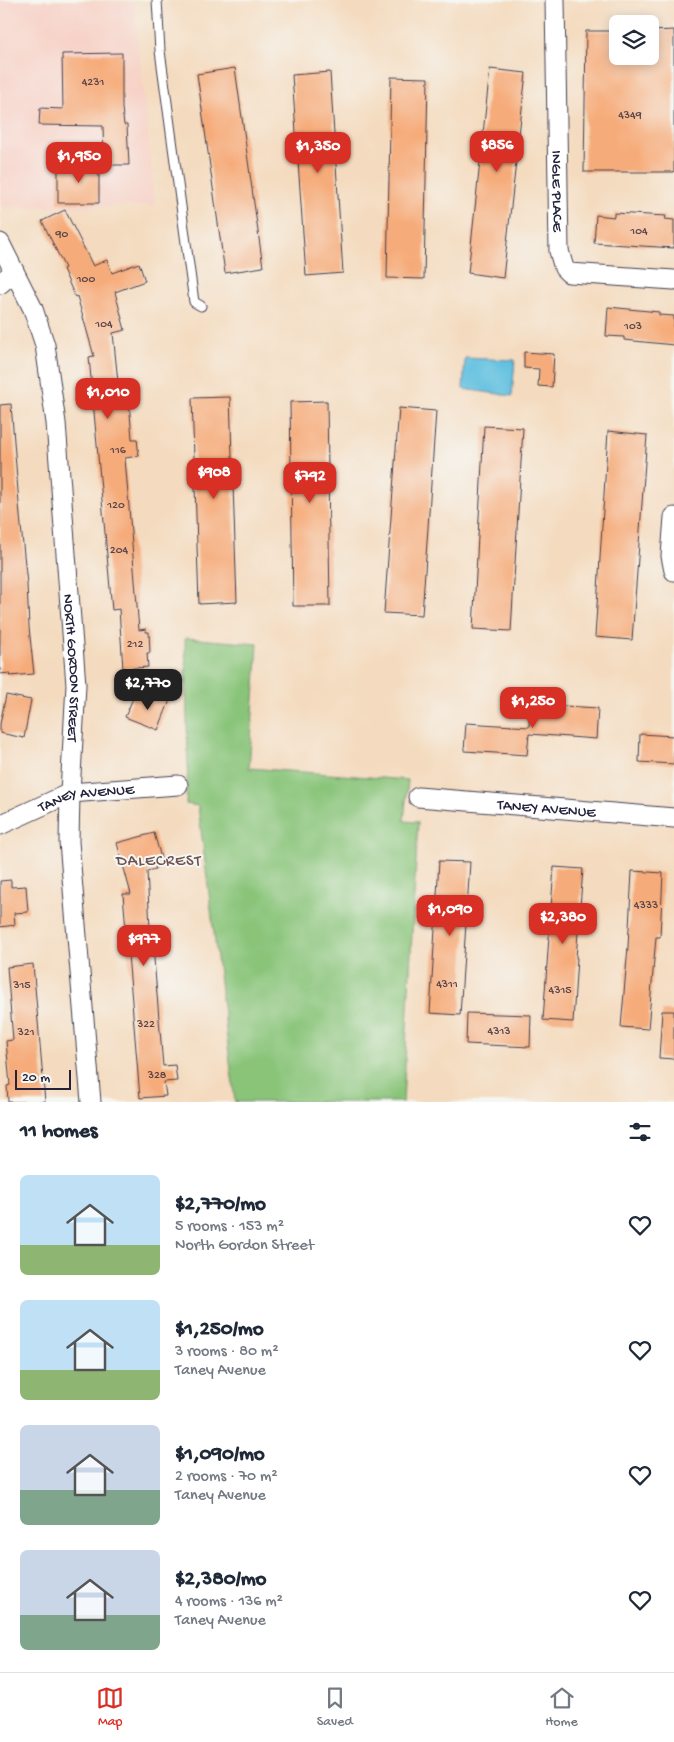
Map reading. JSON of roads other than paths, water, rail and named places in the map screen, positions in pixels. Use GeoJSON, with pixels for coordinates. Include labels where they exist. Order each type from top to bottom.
{"type":"FeatureCollection","features":[{"type":"Feature","properties":{"kind":"street","name":"INGLE PLACE"},"geometry":{"type":"LineString","coordinates":[[555,0],[559,251],[564,268],[569,273],[674,280]]}},
{"type":"Feature","properties":{"kind":"street","name":"NORTH GORDON STREET"},"geometry":{"type":"LineString","coordinates":[[0,243],[7,277],[34,309],[45,345],[56,422],[76,685],[69,842],[91,1102]]}},
{"type":"Feature","properties":{"kind":"street"},"geometry":{"type":"LineString","coordinates":[[674,517],[671,556],[674,571]]}},
{"type":"Feature","properties":{"kind":"street","name":"TANEY AVENUE"},"geometry":{"type":"LineString","coordinates":[[0,825],[70,793],[178,785]]}},
{"type":"Feature","properties":{"kind":"street","name":"TANEY AVENUE"},"geometry":{"type":"LineString","coordinates":[[418,797],[674,818]]}},
{"type":"Feature","properties":{"kind":"lane"},"geometry":{"type":"LineString","coordinates":[[157,0],[160,52],[194,302],[201,306]]}},
{"type":"Feature","properties":{"kind":"water"},"geometry":{"type":"Polygon","coordinates":[[[465,358],[515,360],[512,396],[463,389],[465,358]]]}},
{"type":"Feature","properties":{"kind":"district","name":"DALECREST"},"geometry":{"type":"Point","coordinates":[159,859]}}]}
